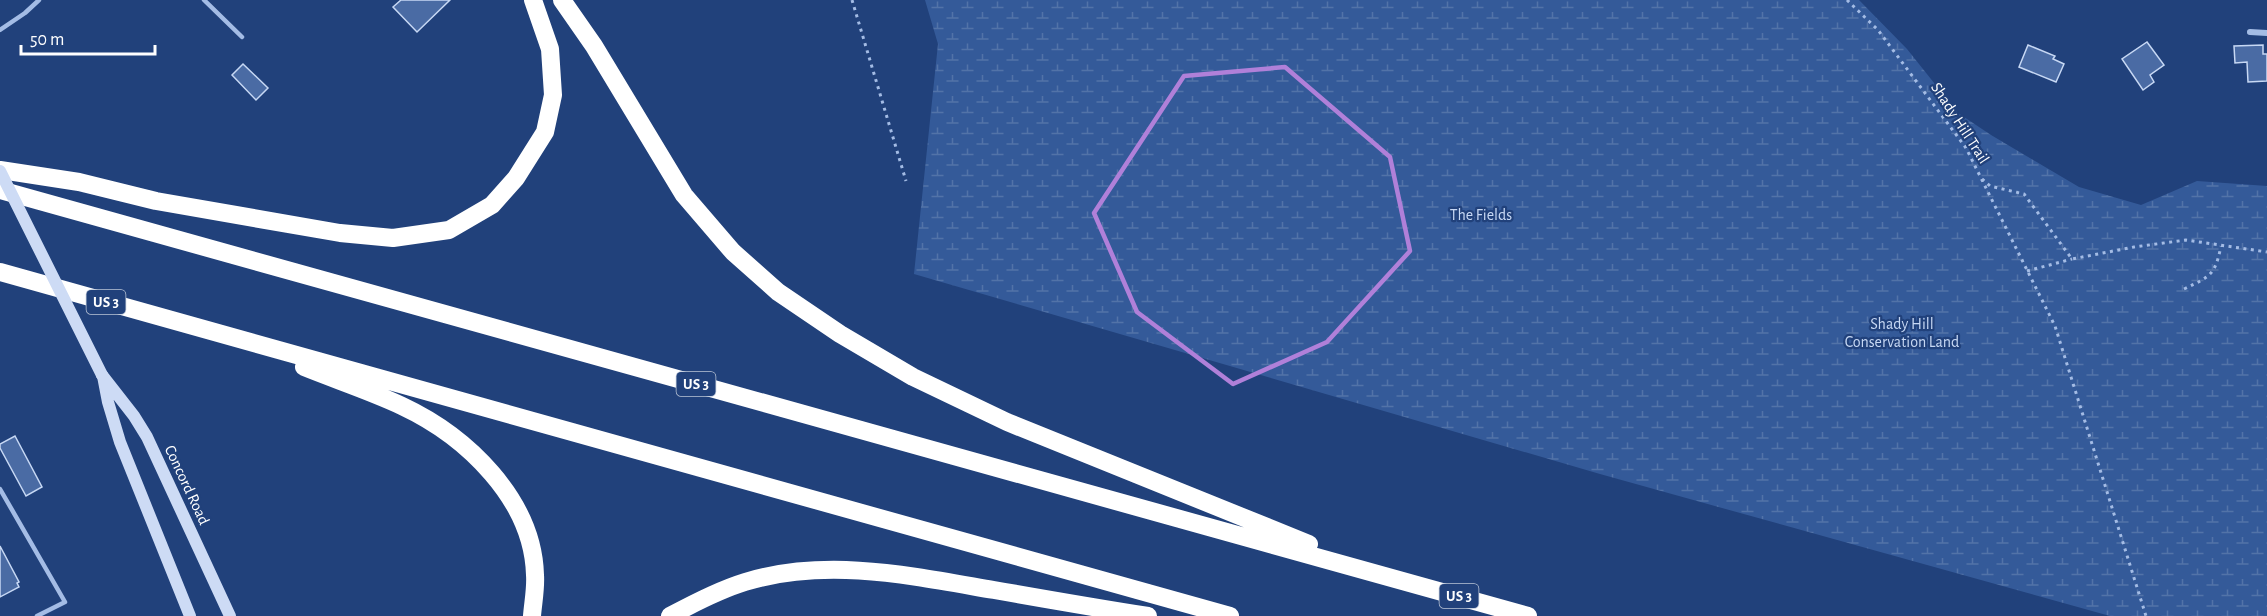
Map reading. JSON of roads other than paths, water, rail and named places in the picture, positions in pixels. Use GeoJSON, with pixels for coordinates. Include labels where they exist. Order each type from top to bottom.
{"type":"FeatureCollection","features":[{"type":"Feature","properties":{"kind":"highway"},"geometry":{"type":"LineString","coordinates":[[0,170],[79,182],[156,201],[340,233],[393,238],[450,230],[492,205],[516,178],[545,132],[553,95],[550,49],[533,0]]}},
{"type":"Feature","properties":{"kind":"highway"},"geometry":{"type":"LineString","coordinates":[[562,0],[594,46],[684,195],[733,252],[778,292],[840,334],[913,377],[1007,422],[1391,577]]}},
{"type":"Feature","properties":{"kind":"highway","name":"US 3"},"geometry":{"type":"LineString","coordinates":[[0,190],[1528,616]]}},
{"type":"Feature","properties":{"kind":"highway","name":"US 3"},"geometry":{"type":"LineString","coordinates":[[0,272],[1230,616]]}},
{"type":"Feature","properties":{"kind":"highway"},"geometry":{"type":"LineString","coordinates":[[213,331],[403,406],[448,433],[474,455],[499,482],[519,512],[528,536],[535,574],[532,616]]}},
{"type":"Feature","properties":{"kind":"highway"},"geometry":{"type":"LineString","coordinates":[[670,616],[700,600],[744,582],[817,570],[859,570],[925,578],[1148,616]]}},
{"type":"Feature","properties":{"kind":"main road","name":"Concord Road"},"geometry":{"type":"LineString","coordinates":[[0,170],[102,375],[134,416],[147,437],[230,616]]}},
{"type":"Feature","properties":{"kind":"main road","name":"Concord Road"},"geometry":{"type":"LineString","coordinates":[[102,375],[120,442],[190,616]]}},
{"type":"Feature","properties":{"kind":"street"},"geometry":{"type":"LineString","coordinates":[[2250,32],[2267,33]]}},
{"type":"Feature","properties":{"kind":"lane"},"geometry":{"type":"LineString","coordinates":[[0,30],[39,0]]}},
{"type":"Feature","properties":{"kind":"lane"},"geometry":{"type":"LineString","coordinates":[[204,0],[242,37]]}},
{"type":"Feature","properties":{"kind":"lane"},"geometry":{"type":"LineString","coordinates":[[0,489],[65,602],[37,616]]}},
{"type":"Feature","properties":{"kind":"park label","name":"The Fields"},"geometry":{"type":"Point","coordinates":[1481,215]}},
{"type":"Feature","properties":{"kind":"park label","name":"Shady Hill Conservation Land"},"geometry":{"type":"Point","coordinates":[1902,333]}}]}
